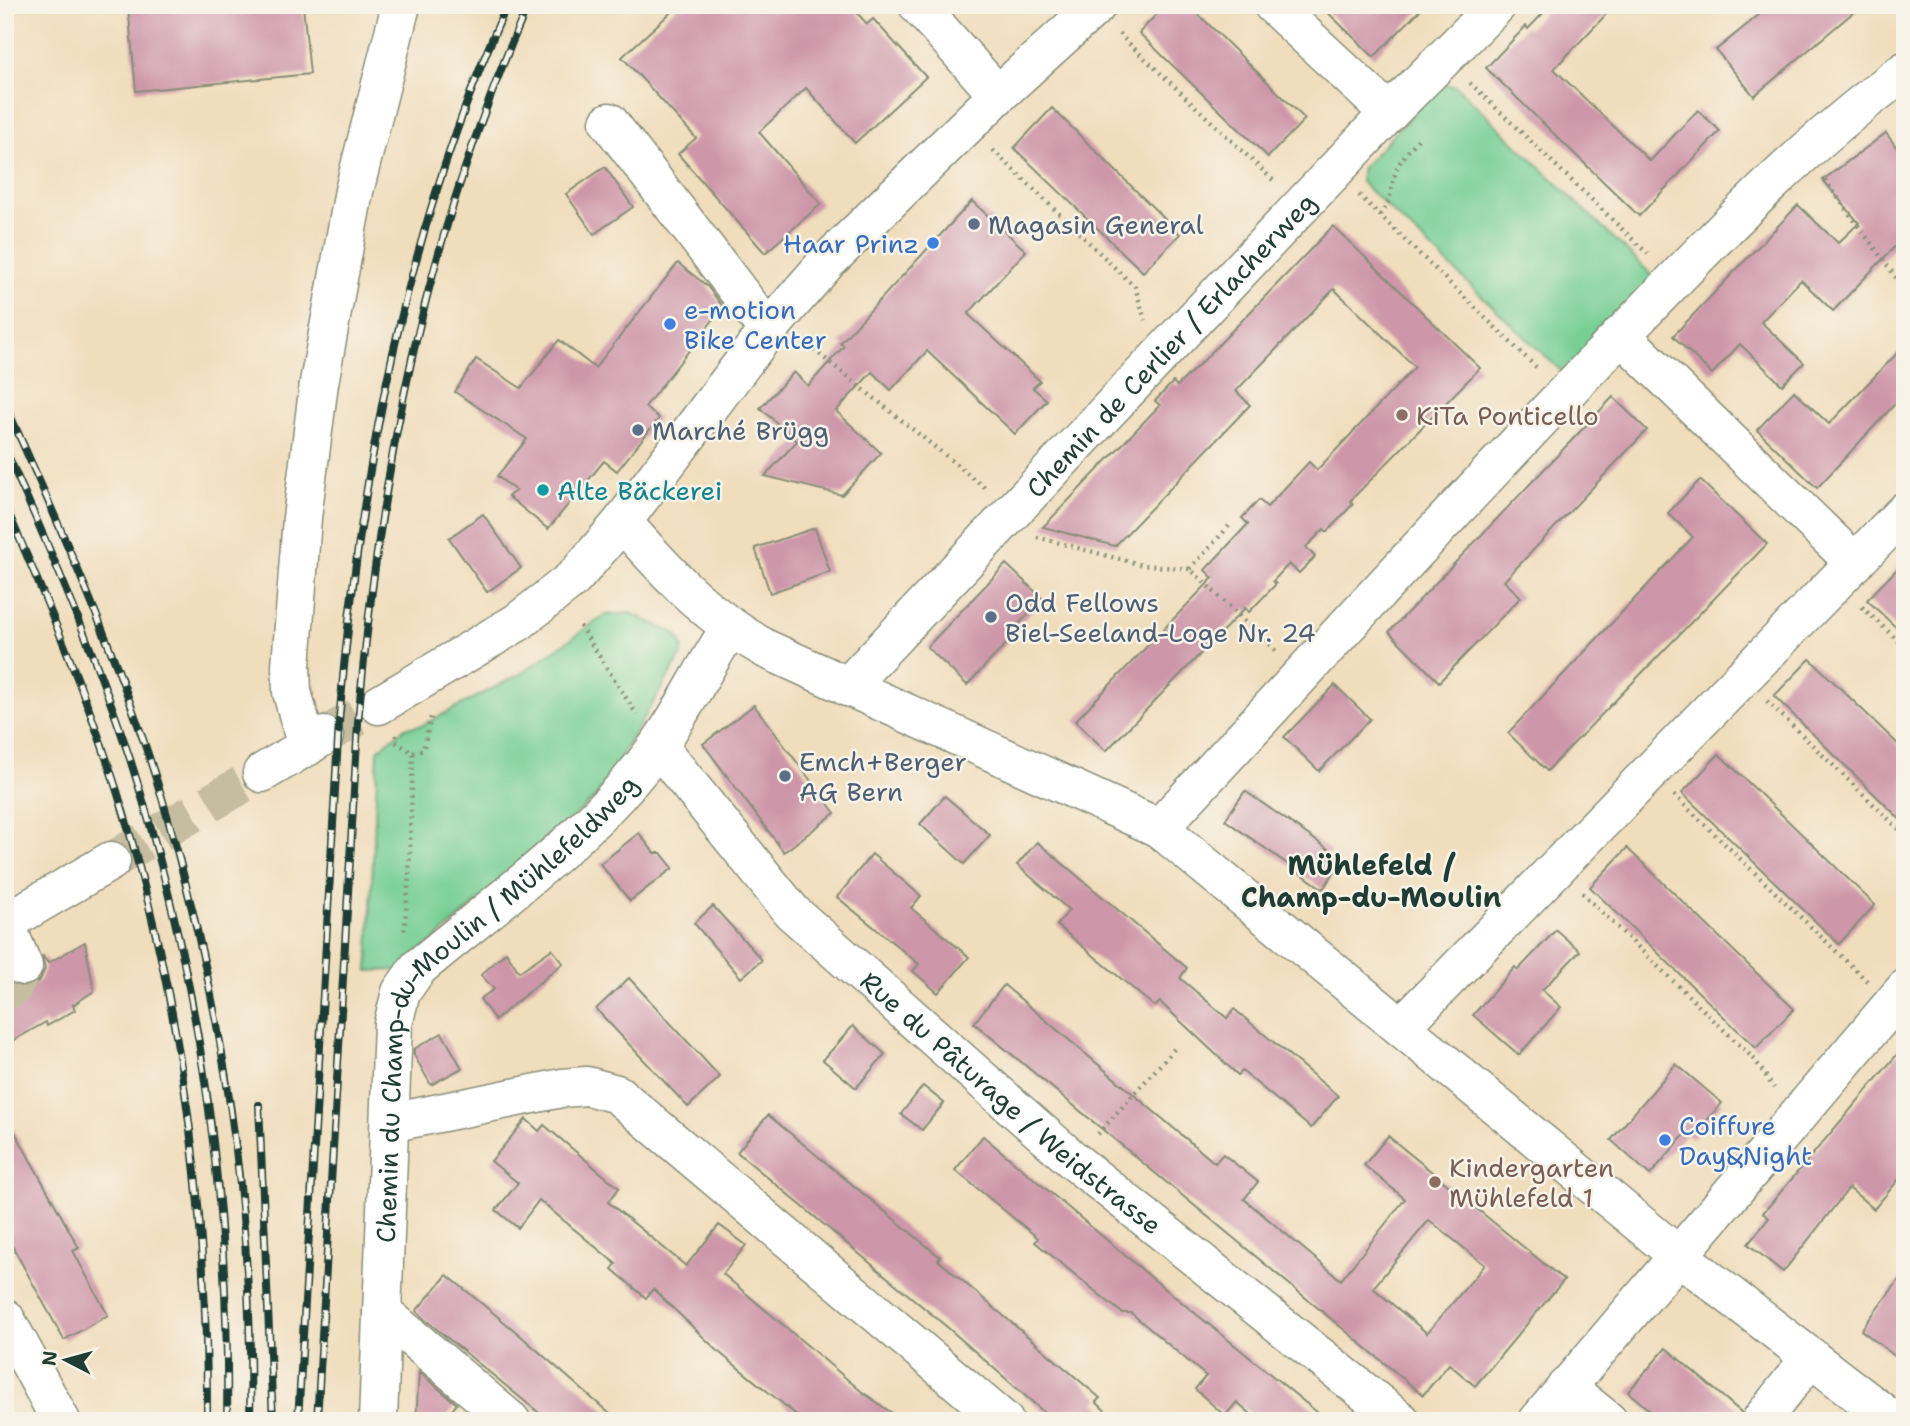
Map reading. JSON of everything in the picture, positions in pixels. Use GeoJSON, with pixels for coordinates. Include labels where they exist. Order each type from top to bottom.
{"type":"FeatureCollection","features":[{"type":"Feature","properties":{"kind":"street"},"geometry":{"type":"LineString","coordinates":[[918,5],[998,95]]}},
{"type":"Feature","properties":{"kind":"street"},"geometry":{"type":"LineString","coordinates":[[1273,5],[1389,113]]}},
{"type":"Feature","properties":{"kind":"street","name":"Chemin de Cerlier / Erlacherweg"},"geometry":{"type":"LineString","coordinates":[[847,687],[1389,113],[1459,78],[1497,5]]}},
{"type":"Feature","properties":{"kind":"street"},"geometry":{"type":"LineString","coordinates":[[262,773],[316,742],[294,702],[291,666],[302,518],[319,383],[391,10]]}},
{"type":"Feature","properties":{"kind":"street"},"geometry":{"type":"LineString","coordinates":[[387,715],[552,598],[574,578],[784,334],[850,238],[998,95],[1104,15]]}},
{"type":"Feature","properties":{"kind":"street"},"geometry":{"type":"LineString","coordinates":[[1159,828],[1674,280],[1806,153],[1874,93],[1905,71]]}},
{"type":"Feature","properties":{"kind":"street"},"geometry":{"type":"LineString","coordinates":[[609,122],[784,334]]}},
{"type":"Feature","properties":{"kind":"street"},"geometry":{"type":"LineString","coordinates":[[1621,335],[1845,572]]}},
{"type":"Feature","properties":{"kind":"street"},"geometry":{"type":"LineString","coordinates":[[1401,1027],[1905,511]]}},
{"type":"Feature","properties":{"kind":"street"},"geometry":{"type":"LineString","coordinates":[[622,522],[688,595],[730,628],[766,649],[1159,828],[1679,1256],[1894,1421]]}},
{"type":"Feature","properties":{"kind":"street","name":"Chemin du Champ-du-Moulin / Mühlefeldweg"},"geometry":{"type":"LineString","coordinates":[[378,1421],[395,1012],[409,980],[418,968],[581,831],[622,789],[651,735],[730,628]]}},
{"type":"Feature","properties":{"kind":"street","name":"Rue du Pâturage / Weidstrasse"},"geometry":{"type":"LineString","coordinates":[[651,735],[792,912],[1074,1161],[1401,1421]]}},
{"type":"Feature","properties":{"kind":"street"},"geometry":{"type":"LineString","coordinates":[[23,966],[5,923],[111,861]]}},
{"type":"Feature","properties":{"kind":"street"},"geometry":{"type":"LineString","coordinates":[[1538,1421],[1898,996]]}},
{"type":"Feature","properties":{"kind":"street"},"geometry":{"type":"LineString","coordinates":[[390,1122],[562,1088],[587,1086],[617,1094],[1004,1421]]}},
{"type":"Feature","properties":{"kind":"street"},"geometry":{"type":"LineString","coordinates":[[382,1312],[511,1421]]}},
{"type":"Feature","properties":{"kind":"street"},"geometry":{"type":"LineString","coordinates":[[5,1318],[61,1421]]}},
{"type":"Feature","properties":{"kind":"street"},"geometry":{"type":"LineString","coordinates":[[1762,1419],[1811,1357]]}},
{"type":"Feature","properties":{"kind":"street"},"geometry":{"type":"LineString","coordinates":[[1566,1387],[1608,1421]]}},
{"type":"Feature","properties":{"kind":"path"},"geometry":{"type":"LineString","coordinates":[[1104,15],[1301,207]]}},
{"type":"Feature","properties":{"kind":"path"},"geometry":{"type":"LineString","coordinates":[[1459,78],[1674,280]]}},
{"type":"Feature","properties":{"kind":"path"},"geometry":{"type":"LineString","coordinates":[[1380,215],[1393,194],[1395,176],[1401,162],[1421,135]]}},
{"type":"Feature","properties":{"kind":"path"},"geometry":{"type":"LineString","coordinates":[[985,142],[1135,286],[1147,327]]}},
{"type":"Feature","properties":{"kind":"path"},"geometry":{"type":"LineString","coordinates":[[1806,153],[1905,290]]}},
{"type":"Feature","properties":{"kind":"path"},"geometry":{"type":"LineString","coordinates":[[1335,171],[1564,394]]}},
{"type":"Feature","properties":{"kind":"path"},"geometry":{"type":"LineString","coordinates":[[784,334],[988,489]]}},
{"type":"Feature","properties":{"kind":"path"},"geometry":{"type":"LineString","coordinates":[[1190,569],[1229,526]]}},
{"type":"Feature","properties":{"kind":"path"},"geometry":{"type":"LineString","coordinates":[[996,527],[1142,565],[1190,569],[1302,676]]}},
{"type":"Feature","properties":{"kind":"path"},"geometry":{"type":"LineString","coordinates":[[1845,572],[1905,647]]}},
{"type":"Feature","properties":{"kind":"path"},"geometry":{"type":"LineString","coordinates":[[580,626],[628,704],[651,735]]}},
{"type":"Feature","properties":{"kind":"path"},"geometry":{"type":"LineString","coordinates":[[1743,678],[1905,835]]}},
{"type":"Feature","properties":{"kind":"path"},"geometry":{"type":"LineString","coordinates":[[387,715],[396,742],[413,753],[423,750],[431,716]]}},
{"type":"Feature","properties":{"kind":"path"},"geometry":{"type":"LineString","coordinates":[[409,980],[403,947],[410,876],[413,753]]}},
{"type":"Feature","properties":{"kind":"path"},"geometry":{"type":"LineString","coordinates":[[1651,772],[1898,996]]}},
{"type":"Feature","properties":{"kind":"path"},"geometry":{"type":"LineString","coordinates":[[1546,879],[1584,893],[1755,1060],[1795,1117]]}},
{"type":"Feature","properties":{"kind":"path"},"geometry":{"type":"LineString","coordinates":[[1074,1161],[1176,1047]]}},
{"type":"Feature","properties":{"kind":"green space"},"geometry":{"type":"Polygon","coordinates":[[[1441,84],[1456,86],[1652,275],[1650,289],[1570,372],[1560,370],[1361,182],[1361,169],[1441,84]]]}},
{"type":"Feature","properties":{"kind":"green space"},"geometry":{"type":"Polygon","coordinates":[[[630,613],[676,634],[683,647],[681,656],[597,796],[401,970],[368,971],[378,750],[405,728],[423,725],[522,673],[605,615],[630,613]]]}},
{"type":"Feature","properties":{"kind":"building"},"geometry":{"type":"Polygon","coordinates":[[[128,5],[303,5],[310,74],[136,91],[128,5]]]}},
{"type":"Feature","properties":{"kind":"building"},"geometry":{"type":"Polygon","coordinates":[[[679,5],[850,5],[867,24],[873,19],[926,77],[855,143],[806,88],[759,132],[821,204],[765,253],[678,154],[696,138],[622,57],[679,5]]]}},
{"type":"Feature","properties":{"kind":"building"},"geometry":{"type":"Polygon","coordinates":[[[1165,5],[1189,5],[1305,119],[1268,157],[1139,33],[1165,5]]]}},
{"type":"Feature","properties":{"kind":"building"},"geometry":{"type":"Polygon","coordinates":[[[1320,5],[1425,5],[1374,57],[1320,5]]]}},
{"type":"Feature","properties":{"kind":"building"},"geometry":{"type":"Polygon","coordinates":[[[1551,5],[1615,5],[1554,69],[1650,161],[1698,110],[1720,131],[1639,216],[1486,68],[1526,26],[1528,29],[1551,5]]]}},
{"type":"Feature","properties":{"kind":"building"},"geometry":{"type":"Polygon","coordinates":[[[1771,5],[1862,5],[1754,96],[1716,50],[1771,5]]]}},
{"type":"Feature","properties":{"kind":"building"},"geometry":{"type":"Polygon","coordinates":[[[1052,108],[1180,234],[1143,272],[1014,148],[1052,108]]]}},
{"type":"Feature","properties":{"kind":"building"},"geometry":{"type":"Polygon","coordinates":[[[1886,133],[1905,159],[1905,236],[1833,311],[1801,280],[1761,322],[1804,363],[1782,385],[1740,344],[1712,374],[1673,336],[1798,205],[1838,243],[1859,223],[1823,180],[1886,133]]]}},
{"type":"Feature","properties":{"kind":"building"},"geometry":{"type":"Polygon","coordinates":[[[605,167],[633,207],[594,234],[566,194],[605,167]]]}},
{"type":"Feature","properties":{"kind":"building"},"geometry":{"type":"Polygon","coordinates":[[[972,201],[1026,251],[968,314],[1040,381],[1033,388],[1047,400],[1015,434],[927,351],[891,390],[872,372],[836,411],[881,453],[842,495],[765,476],[797,441],[760,408],[794,372],[808,386],[844,346],[840,343],[972,201]]]}},
{"type":"Feature","properties":{"kind":"building"},"geometry":{"type":"Polygon","coordinates":[[[1333,226],[1480,368],[1350,501],[1353,504],[1327,532],[1324,529],[1306,547],[1315,557],[1299,573],[1289,564],[1273,581],[1276,584],[1249,612],[1245,608],[1106,751],[1075,721],[1213,578],[1205,570],[1248,524],[1242,518],[1259,500],[1267,507],[1309,462],[1317,470],[1415,367],[1334,289],[1236,391],[1250,405],[1115,546],[1043,527],[1160,405],[1155,401],[1173,382],[1177,386],[1204,360],[1333,226]]]}},
{"type":"Feature","properties":{"kind":"building"},"geometry":{"type":"Polygon","coordinates":[[[678,263],[707,286],[723,307],[645,407],[659,418],[617,471],[604,461],[548,529],[508,496],[516,491],[497,476],[527,439],[455,392],[476,359],[521,388],[559,340],[595,368],[678,263]]]}},
{"type":"Feature","properties":{"kind":"building"},"geometry":{"type":"Polygon","coordinates":[[[1905,345],[1905,393],[1817,488],[1757,430],[1794,391],[1829,424],[1905,345]]]}},
{"type":"Feature","properties":{"kind":"building"},"geometry":{"type":"Polygon","coordinates":[[[1613,397],[1647,430],[1504,581],[1521,597],[1439,682],[1389,632],[1613,397]]]}},
{"type":"Feature","properties":{"kind":"building"},"geometry":{"type":"Polygon","coordinates":[[[1700,480],[1767,544],[1547,771],[1508,733],[1693,537],[1668,513],[1700,480]]]}},
{"type":"Feature","properties":{"kind":"building"},"geometry":{"type":"Polygon","coordinates":[[[483,514],[521,568],[487,592],[449,538],[483,514]]]}},
{"type":"Feature","properties":{"kind":"building"},"geometry":{"type":"Polygon","coordinates":[[[815,528],[830,572],[770,593],[755,548],[815,528]]]}},
{"type":"Feature","properties":{"kind":"building"},"geometry":{"type":"Polygon","coordinates":[[[1905,561],[1905,636],[1867,600],[1905,561]]]}},
{"type":"Feature","properties":{"kind":"building","name":"Odd Fellows Biel-Seeland-Loge Nr. 24"},"geometry":{"type":"Polygon","coordinates":[[[1006,564],[1043,599],[1009,634],[1011,639],[967,685],[927,647],[1006,564]]]}},
{"type":"Feature","properties":{"kind":"building"},"geometry":{"type":"Polygon","coordinates":[[[1810,659],[1905,751],[1905,824],[1774,696],[1810,659]]]}},
{"type":"Feature","properties":{"kind":"building"},"geometry":{"type":"Polygon","coordinates":[[[1335,685],[1370,719],[1319,771],[1284,737],[1335,685]]]}},
{"type":"Feature","properties":{"kind":"building"},"geometry":{"type":"Polygon","coordinates":[[[754,705],[835,813],[784,852],[703,744],[754,705]]]}},
{"type":"Feature","properties":{"kind":"building"},"geometry":{"type":"Polygon","coordinates":[[[1719,754],[1875,905],[1839,944],[1682,793],[1719,754]]]}},
{"type":"Feature","properties":{"kind":"building"},"geometry":{"type":"Polygon","coordinates":[[[1245,791],[1331,851],[1327,857],[1339,865],[1323,889],[1225,820],[1245,791]]]}},
{"type":"Feature","properties":{"kind":"building"},"geometry":{"type":"Polygon","coordinates":[[[945,796],[990,835],[964,864],[920,824],[945,796]]]}},
{"type":"Feature","properties":{"kind":"building"},"geometry":{"type":"Polygon","coordinates":[[[639,833],[654,853],[661,853],[673,868],[630,901],[600,864],[639,833]]]}},
{"type":"Feature","properties":{"kind":"building"},"geometry":{"type":"Polygon","coordinates":[[[1037,842],[1187,968],[1180,978],[1227,1018],[1234,1009],[1338,1096],[1311,1128],[1242,1071],[1238,1075],[1160,1002],[1155,1007],[1057,925],[1069,910],[1017,865],[1037,842]]]}},
{"type":"Feature","properties":{"kind":"building"},"geometry":{"type":"Polygon","coordinates":[[[1627,848],[1794,1009],[1756,1048],[1590,887],[1627,848]]]}},
{"type":"Feature","properties":{"kind":"building"},"geometry":{"type":"Polygon","coordinates":[[[872,854],[921,896],[911,908],[969,957],[938,993],[913,971],[919,964],[837,897],[872,854]]]}},
{"type":"Feature","properties":{"kind":"building"},"geometry":{"type":"Polygon","coordinates":[[[713,906],[762,960],[741,978],[694,923],[713,906]]]}},
{"type":"Feature","properties":{"kind":"building"},"geometry":{"type":"Polygon","coordinates":[[[1556,930],[1580,951],[1542,990],[1561,1007],[1519,1055],[1473,1015],[1515,967],[1518,970],[1556,930]]]}},
{"type":"Feature","properties":{"kind":"building"},"geometry":{"type":"Polygon","coordinates":[[[85,942],[94,991],[73,1005],[75,1010],[47,1026],[46,1022],[5,1045],[5,978],[20,988],[32,986],[40,980],[45,969],[42,955],[48,963],[85,942]]]}},
{"type":"Feature","properties":{"kind":"building"},"geometry":{"type":"Polygon","coordinates":[[[552,949],[563,963],[495,1020],[480,999],[494,989],[481,975],[506,952],[519,972],[552,949]]]}},
{"type":"Feature","properties":{"kind":"building"},"geometry":{"type":"Polygon","coordinates":[[[629,978],[720,1077],[688,1107],[596,1009],[629,978]]]}},
{"type":"Feature","properties":{"kind":"building"},"geometry":{"type":"Polygon","coordinates":[[[1004,985],[1215,1163],[1223,1154],[1258,1182],[1244,1199],[1341,1280],[1405,1199],[1364,1165],[1388,1136],[1564,1280],[1475,1386],[1449,1364],[1423,1395],[974,1023],[1004,985]],[[1429,1220],[1373,1288],[1427,1333],[1485,1265],[1429,1220]]]}},
{"type":"Feature","properties":{"kind":"building"},"geometry":{"type":"Polygon","coordinates":[[[853,1026],[885,1054],[856,1088],[823,1060],[853,1026]]]}},
{"type":"Feature","properties":{"kind":"building"},"geometry":{"type":"Polygon","coordinates":[[[442,1033],[462,1068],[431,1085],[414,1055],[414,1049],[442,1033]]]}},
{"type":"Feature","properties":{"kind":"building"},"geometry":{"type":"Polygon","coordinates":[[[1905,1045],[1905,1172],[1874,1209],[1849,1188],[1783,1272],[1748,1244],[1769,1218],[1763,1213],[1905,1045]]]}},
{"type":"Feature","properties":{"kind":"building"},"geometry":{"type":"Polygon","coordinates":[[[1676,1064],[1722,1103],[1692,1138],[1685,1134],[1650,1175],[1611,1140],[1676,1064]]]}},
{"type":"Feature","properties":{"kind":"building"},"geometry":{"type":"Polygon","coordinates":[[[923,1086],[944,1103],[922,1130],[901,1114],[923,1086]]]}},
{"type":"Feature","properties":{"kind":"building"},"geometry":{"type":"Polygon","coordinates":[[[5,1114],[79,1248],[73,1251],[108,1315],[64,1340],[5,1233],[5,1114]]]}},
{"type":"Feature","properties":{"kind":"building"},"geometry":{"type":"Polygon","coordinates":[[[768,1115],[940,1257],[938,1260],[1100,1398],[1096,1402],[1116,1421],[1054,1421],[947,1327],[737,1152],[768,1115]]]}},
{"type":"Feature","properties":{"kind":"building"},"geometry":{"type":"Polygon","coordinates":[[[526,1119],[539,1131],[544,1125],[619,1188],[608,1202],[686,1266],[719,1225],[746,1245],[723,1274],[861,1391],[903,1421],[804,1421],[720,1353],[653,1289],[646,1298],[612,1269],[616,1264],[539,1200],[518,1228],[496,1210],[518,1183],[491,1161],[526,1119]]]}},
{"type":"Feature","properties":{"kind":"building"},"geometry":{"type":"Polygon","coordinates":[[[983,1136],[1328,1421],[1259,1421],[1237,1402],[1225,1416],[1195,1389],[1206,1376],[1131,1313],[1122,1313],[1035,1242],[1038,1238],[955,1170],[983,1136]]]}},
{"type":"Feature","properties":{"kind":"building"},"geometry":{"type":"Polygon","coordinates":[[[1905,1272],[1905,1364],[1861,1330],[1905,1272]]]}},
{"type":"Feature","properties":{"kind":"building"},"geometry":{"type":"Polygon","coordinates":[[[447,1275],[618,1421],[549,1421],[423,1318],[416,1311],[447,1275]]]}},
{"type":"Feature","properties":{"kind":"building"},"geometry":{"type":"Polygon","coordinates":[[[1666,1348],[1742,1413],[1741,1421],[1662,1421],[1628,1392],[1666,1348]]]}},
{"type":"Feature","properties":{"kind":"building"},"geometry":{"type":"Polygon","coordinates":[[[419,1372],[457,1404],[443,1421],[416,1421],[419,1372]]]}},
{"type":"Feature","properties":{"kind":"tunnel"},"geometry":{"type":"LineString","coordinates":[[324,736],[379,705]]}},
{"type":"Feature","properties":{"kind":"tunnel"},"geometry":{"type":"LineString","coordinates":[[111,861],[262,773]]}},
{"type":"Feature","properties":{"kind":"tunnel"},"geometry":{"type":"LineString","coordinates":[[5,993],[13,988],[23,966]]}},
{"type":"Feature","properties":{"kind":"railway"},"geometry":{"type":"LineString","coordinates":[[298,1421],[339,722],[359,538],[392,356],[414,267],[471,91],[507,5]]}},
{"type":"Feature","properties":{"kind":"railway"},"geometry":{"type":"LineString","coordinates":[[317,1421],[358,723],[379,536],[412,357],[434,269],[492,93],[528,5]]}},
{"type":"Feature","properties":{"kind":"railway"},"geometry":{"type":"LineString","coordinates":[[5,404],[110,648],[162,798],[202,951],[230,1106],[240,1185],[250,1342],[250,1421]]}},
{"type":"Feature","properties":{"kind":"railway"},"geometry":{"type":"LineString","coordinates":[[5,449],[72,602],[102,680],[130,759],[175,921],[192,1003],[216,1169],[227,1337],[227,1421]]}},
{"type":"Feature","properties":{"kind":"railway"},"geometry":{"type":"LineString","coordinates":[[5,505],[65,646],[105,754],[139,868],[158,945],[174,1024],[196,1181],[206,1341],[207,1421]]}},
{"type":"Feature","properties":{"kind":"railway"},"geometry":{"type":"LineString","coordinates":[[259,1105],[273,1421]]}},
{"type":"Feature","properties":{"kind":"place","name":"Magasin General"},"geometry":{"type":"Point","coordinates":[974,224]}},
{"type":"Feature","properties":{"kind":"place","name":"Haar Prinz"},"geometry":{"type":"Point","coordinates":[933,243]}},
{"type":"Feature","properties":{"kind":"place","name":"e-motion Bike Center"},"geometry":{"type":"Point","coordinates":[670,324]}},
{"type":"Feature","properties":{"kind":"place","name":"KiTa Ponticello"},"geometry":{"type":"Point","coordinates":[1402,415]}},
{"type":"Feature","properties":{"kind":"place","name":"Marché Brügg"},"geometry":{"type":"Point","coordinates":[638,430]}},
{"type":"Feature","properties":{"kind":"place","name":"Alte Bäckerei"},"geometry":{"type":"Point","coordinates":[543,490]}},
{"type":"Feature","properties":{"kind":"place","name":"Odd Fellows Biel-Seeland-Loge Nr. 24"},"geometry":{"type":"Point","coordinates":[991,617]}},
{"type":"Feature","properties":{"kind":"place","name":"Emch+Berger AG Bern"},"geometry":{"type":"Point","coordinates":[785,776]}},
{"type":"Feature","properties":{"kind":"place","name":"Coiffure Day&Night"},"geometry":{"type":"Point","coordinates":[1665,1140]}},
{"type":"Feature","properties":{"kind":"place","name":"Kindergarten Mühlefeld 1"},"geometry":{"type":"Point","coordinates":[1435,1182]}},
{"type":"Feature","properties":{"kind":"district","name":"Mühlefeld / Champ-du-Moulin"},"geometry":{"type":"Point","coordinates":[1371,881]}}]}
